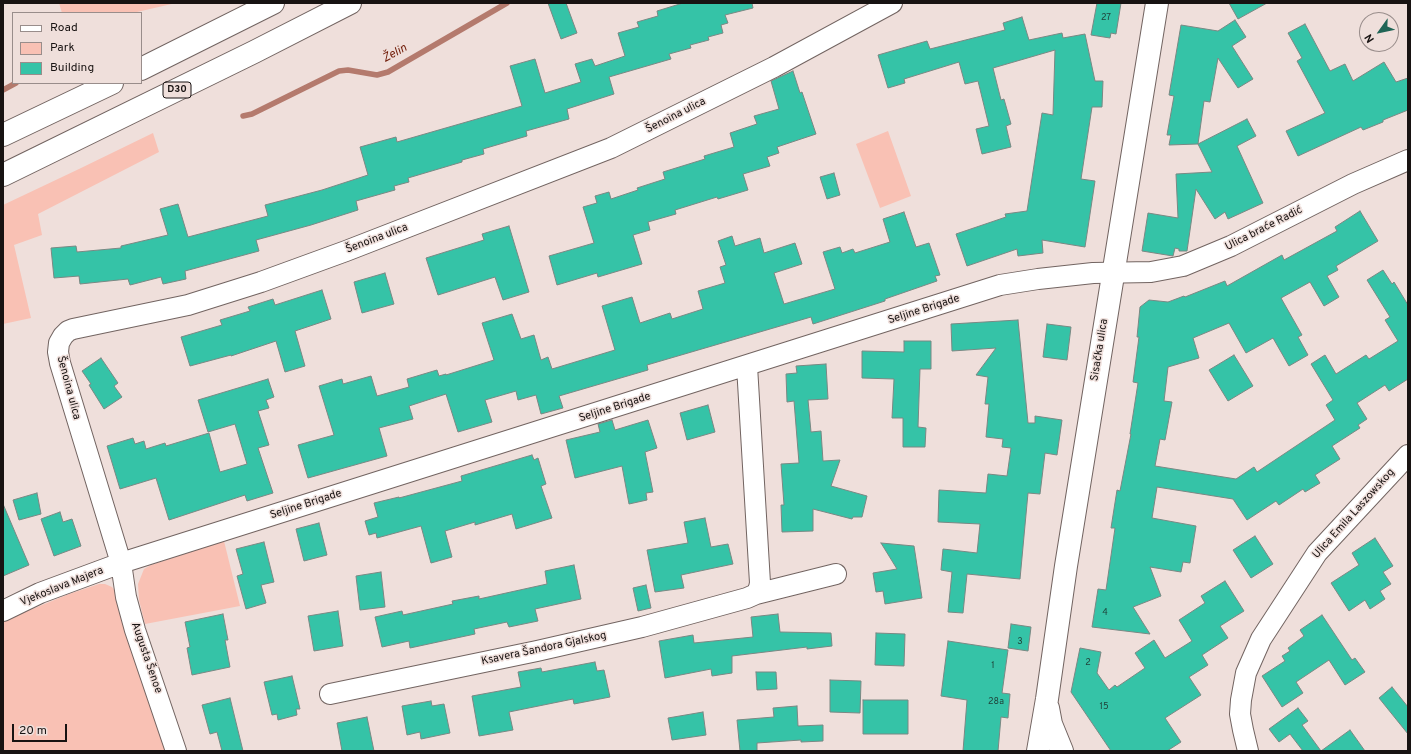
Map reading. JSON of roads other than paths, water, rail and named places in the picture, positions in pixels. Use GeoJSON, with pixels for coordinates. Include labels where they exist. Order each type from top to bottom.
{"type":"FeatureCollection","features":[{"type":"Feature","properties":{"kind":"main road"},"geometry":{"type":"LineString","coordinates":[[142,68],[273,3]]}},
{"type":"Feature","properties":{"kind":"main road","name":"D30"},"geometry":{"type":"LineString","coordinates":[[3,175],[254,52],[350,3]]}},
{"type":"Feature","properties":{"kind":"main road","name":"Sisačka ulica"},"geometry":{"type":"LineString","coordinates":[[1038,751],[1066,566],[1157,3]]}},
{"type":"Feature","properties":{"kind":"main road"},"geometry":{"type":"LineString","coordinates":[[3,135],[110,84]]}},
{"type":"Feature","properties":{"kind":"main road"},"geometry":{"type":"LineString","coordinates":[[1047,698],[1052,724],[1062,751]]}},
{"type":"Feature","properties":{"kind":"street","name":"Šenoina ulica"},"geometry":{"type":"LineString","coordinates":[[122,563],[60,363],[58,352],[59,343],[68,331],[188,305],[246,288],[604,151],[774,67],[892,3]]}},
{"type":"Feature","properties":{"kind":"street","name":"Ulica braće Radić"},"geometry":{"type":"LineString","coordinates":[[1113,273],[1157,271],[1182,266],[1207,257],[1353,184],[1408,160]]}},
{"type":"Feature","properties":{"kind":"street","name":"Seljine Brigade"},"geometry":{"type":"LineString","coordinates":[[122,563],[1000,285],[1094,273],[1113,273]]}},
{"type":"Feature","properties":{"kind":"street"},"geometry":{"type":"LineString","coordinates":[[747,366],[760,583],[760,588],[756,594]]}},
{"type":"Feature","properties":{"kind":"street","name":"Ulica Emila Laszowskog"},"geometry":{"type":"LineString","coordinates":[[1248,751],[1242,730],[1240,714],[1241,700],[1246,673],[1261,639],[1317,553],[1408,455]]}},
{"type":"Feature","properties":{"kind":"street","name":"Vjekoslava Majera"},"geometry":{"type":"LineString","coordinates":[[3,611],[40,593],[122,563]]}},
{"type":"Feature","properties":{"kind":"street","name":"Augusta Šenoe"},"geometry":{"type":"LineString","coordinates":[[122,563],[126,597],[135,630],[176,751]]}},
{"type":"Feature","properties":{"kind":"street","name":"Ksavera Šandora Gjalskog"},"geometry":{"type":"LineString","coordinates":[[330,694],[635,629],[747,598],[756,594],[836,574]]}},
{"type":"Feature","properties":{"kind":"waterway","name":"Želin"},"geometry":{"type":"LineString","coordinates":[[243,116],[252,114],[339,71],[348,70],[377,75],[388,72],[507,3]]}},
{"type":"Feature","properties":{"kind":"waterway","name":"Želin"},"geometry":{"type":"LineString","coordinates":[[3,90],[14,84]]}}]}
